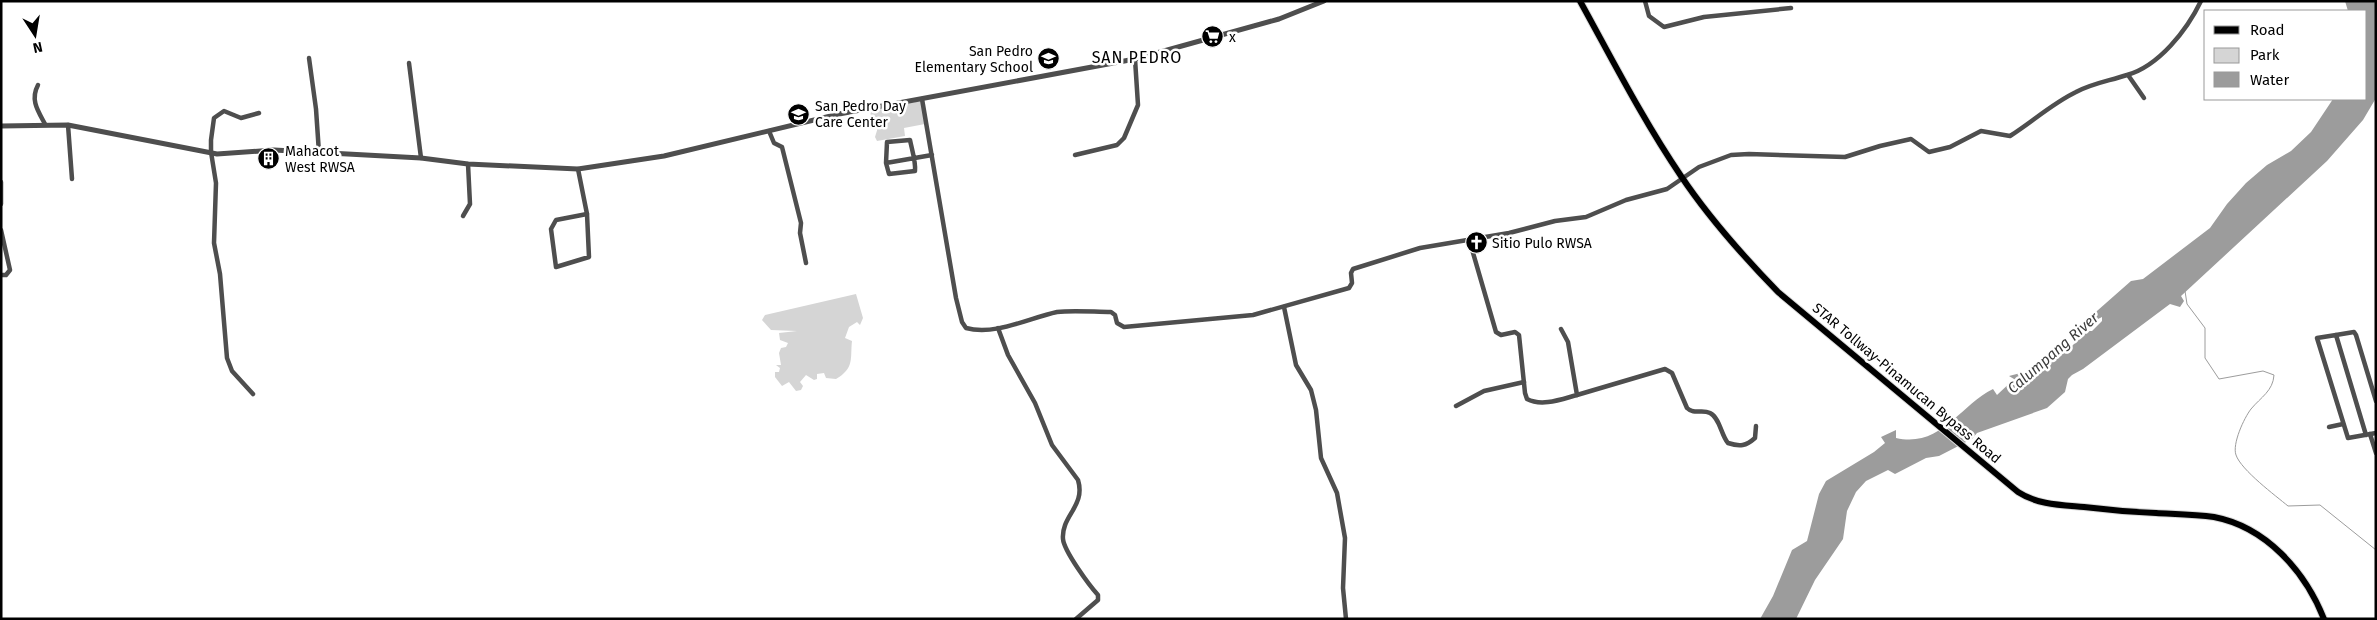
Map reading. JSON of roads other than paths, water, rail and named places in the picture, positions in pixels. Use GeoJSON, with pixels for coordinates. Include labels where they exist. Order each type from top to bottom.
{"type":"FeatureCollection","features":[{"type":"Feature","properties":{"kind":"main road","name":"STAR Tollway-Pinamucan Bypass Road"},"geometry":{"type":"LineString","coordinates":[[1580,1],[1682,178],[1718,226],[1778,292],[1915,406],[2027,498],[2040,502],[2118,512],[2214,517],[2242,527],[2268,543],[2294,565],[2312,592],[2324,619]]}},
{"type":"Feature","properties":{"kind":"street"},"geometry":{"type":"LineString","coordinates":[[1,126],[68,125],[211,152],[274,150],[420,158],[468,164],[578,169],[664,156],[839,114],[1135,59],[1279,19],[1324,1]]}},
{"type":"Feature","properties":{"kind":"street"},"geometry":{"type":"LineString","coordinates":[[1645,1],[1649,16],[1664,27],[1704,17],[1790,8]]}},
{"type":"Feature","properties":{"kind":"street"},"geometry":{"type":"LineString","coordinates":[[922,99],[962,322],[966,328],[975,330],[998,328],[1067,311],[1111,312],[1115,315],[1118,323],[1124,327],[1227,319],[1284,307],[1350,288],[1352,271],[1376,261],[1420,248],[1509,233],[1555,221],[1586,218],[1626,200],[1660,192],[1699,167],[1731,155],[1845,157],[1911,139],[1917,141],[1925,151],[1929,152],[1950,147],[1982,131],[2010,136],[2074,93],[2099,82],[2128,75],[2153,60],[2172,45],[2187,28],[2201,1]]}},
{"type":"Feature","properties":{"kind":"street"},"geometry":{"type":"LineString","coordinates":[[309,58],[316,109],[319,153]]}},
{"type":"Feature","properties":{"kind":"street"},"geometry":{"type":"LineString","coordinates":[[1075,155],[1117,144],[1124,138],[1138,105],[1135,59]]}},
{"type":"Feature","properties":{"kind":"street"},"geometry":{"type":"LineString","coordinates":[[410,63],[420,158]]}},
{"type":"Feature","properties":{"kind":"street"},"geometry":{"type":"LineString","coordinates":[[2128,75],[2144,98]]}},
{"type":"Feature","properties":{"kind":"street"},"geometry":{"type":"LineString","coordinates":[[38,85],[35,91],[35,104],[45,124]]}},
{"type":"Feature","properties":{"kind":"street"},"geometry":{"type":"LineString","coordinates":[[253,394],[232,371],[227,358],[220,274],[214,243],[216,183],[211,152],[213,125],[218,114],[224,111],[244,118],[259,114]]}},
{"type":"Feature","properties":{"kind":"street"},"geometry":{"type":"LineString","coordinates":[[68,125],[72,178]]}},
{"type":"Feature","properties":{"kind":"street"},"geometry":{"type":"LineString","coordinates":[[769,131],[774,143],[782,147],[801,223],[800,233],[806,263]]}},
{"type":"Feature","properties":{"kind":"street"},"geometry":{"type":"LineString","coordinates":[[908,139],[914,158],[915,171],[888,174],[886,163],[887,142],[908,139]]}},
{"type":"Feature","properties":{"kind":"street"},"geometry":{"type":"LineString","coordinates":[[886,163],[932,155]]}},
{"type":"Feature","properties":{"kind":"street"},"geometry":{"type":"LineString","coordinates":[[463,216],[470,204],[468,164]]}},
{"type":"Feature","properties":{"kind":"street"},"geometry":{"type":"LineString","coordinates":[[578,169],[587,214],[589,257],[556,267],[551,229],[552,223],[556,220],[587,214]]}},
{"type":"Feature","properties":{"kind":"street"},"geometry":{"type":"LineString","coordinates":[[1,182],[1,204]]}},
{"type":"Feature","properties":{"kind":"street"},"geometry":{"type":"LineString","coordinates":[[1,230],[10,270],[6,275],[1,275]]}},
{"type":"Feature","properties":{"kind":"street"},"geometry":{"type":"LineString","coordinates":[[1469,239],[1496,332],[1501,335],[1515,332],[1520,334],[1527,399],[1532,401],[1556,400],[1665,369],[1672,373],[1687,408],[1690,411],[1710,413],[1728,443],[1742,446],[1748,444],[1755,438],[1756,426]]}},
{"type":"Feature","properties":{"kind":"street"},"geometry":{"type":"LineString","coordinates":[[1284,307],[1296,365],[1311,390],[1316,410],[1321,458],[1337,493],[1345,538],[1343,588],[1346,619]]}},
{"type":"Feature","properties":{"kind":"street"},"geometry":{"type":"LineString","coordinates":[[998,328],[1008,355],[1035,403],[1052,445],[1078,480],[1080,487],[1079,500],[1064,528],[1063,538],[1066,549],[1098,595],[1098,600],[1076,619]]}},
{"type":"Feature","properties":{"kind":"street"},"geometry":{"type":"LineString","coordinates":[[1561,329],[1568,342],[1577,395]]}},
{"type":"Feature","properties":{"kind":"street"},"geometry":{"type":"LineString","coordinates":[[2371,434],[2348,438],[2316,338],[2354,332],[2376,401]]}},
{"type":"Feature","properties":{"kind":"street"},"geometry":{"type":"LineString","coordinates":[[2336,335],[2376,453]]}},
{"type":"Feature","properties":{"kind":"street"},"geometry":{"type":"LineString","coordinates":[[1456,406],[1484,391],[1524,382]]}},
{"type":"Feature","properties":{"kind":"street"},"geometry":{"type":"LineString","coordinates":[[2329,427],[2343,424]]}},
{"type":"Feature","properties":{"kind":"water"},"geometry":{"type":"Polygon","coordinates":[[[2345,1],[2376,1],[2376,98],[2363,120],[2327,161],[2181,296],[2184,301],[2180,307],[2170,304],[2083,369],[2072,375],[2068,379],[2065,392],[2047,408],[1977,433],[1972,439],[1939,456],[1926,458],[1895,474],[1888,470],[1866,481],[1856,492],[1847,511],[1843,539],[1815,580],[1796,619],[1760,619],[1773,596],[1792,550],[1807,541],[1819,494],[1826,481],[1874,452],[1885,443],[1881,437],[1896,430],[1896,438],[1912,439],[1925,437],[1949,424],[1981,396],[1993,389],[1997,395],[2014,379],[2009,376],[2047,366],[2059,354],[2059,345],[2063,340],[2070,348],[2087,331],[2092,331],[2102,321],[2102,317],[2090,323],[2089,318],[2131,281],[2143,279],[2210,228],[2227,204],[2246,183],[2267,165],[2291,151],[2311,132],[2332,100],[2367,100],[2367,10],[2348,10],[2345,1]]]}},
{"type":"Feature","properties":{"kind":"waterway"},"geometry":{"type":"LineString","coordinates":[[2185,291],[2187,304],[2205,328],[2205,358],[2219,379],[2263,371],[2274,375],[2269,390],[2251,409],[2239,431],[2235,450],[2239,461],[2259,482],[2288,506],[2320,505],[2376,550]]}},
{"type":"Feature","properties":{"kind":"place","name":"x"},"geometry":{"type":"Point","coordinates":[1213,37]}},
{"type":"Feature","properties":{"kind":"place","name":"San Pedro Elementary School"},"geometry":{"type":"Point","coordinates":[1049,59]}},
{"type":"Feature","properties":{"kind":"place","name":"San Pedro Day Care Center"},"geometry":{"type":"Point","coordinates":[799,114]}},
{"type":"Feature","properties":{"kind":"place","name":"Mahacot West RWSA"},"geometry":{"type":"Point","coordinates":[269,159]}},
{"type":"Feature","properties":{"kind":"place","name":"Sitio Pulo RWSA"},"geometry":{"type":"Point","coordinates":[1476,243]}},
{"type":"Feature","properties":{"kind":"district","name":"SAN PEDRO"},"geometry":{"type":"Point","coordinates":[1137,57]}},
{"type":"Feature","properties":{"kind":"water label","name":"Calumpang River"},"geometry":{"type":"Point","coordinates":[2053,353]}}]}
